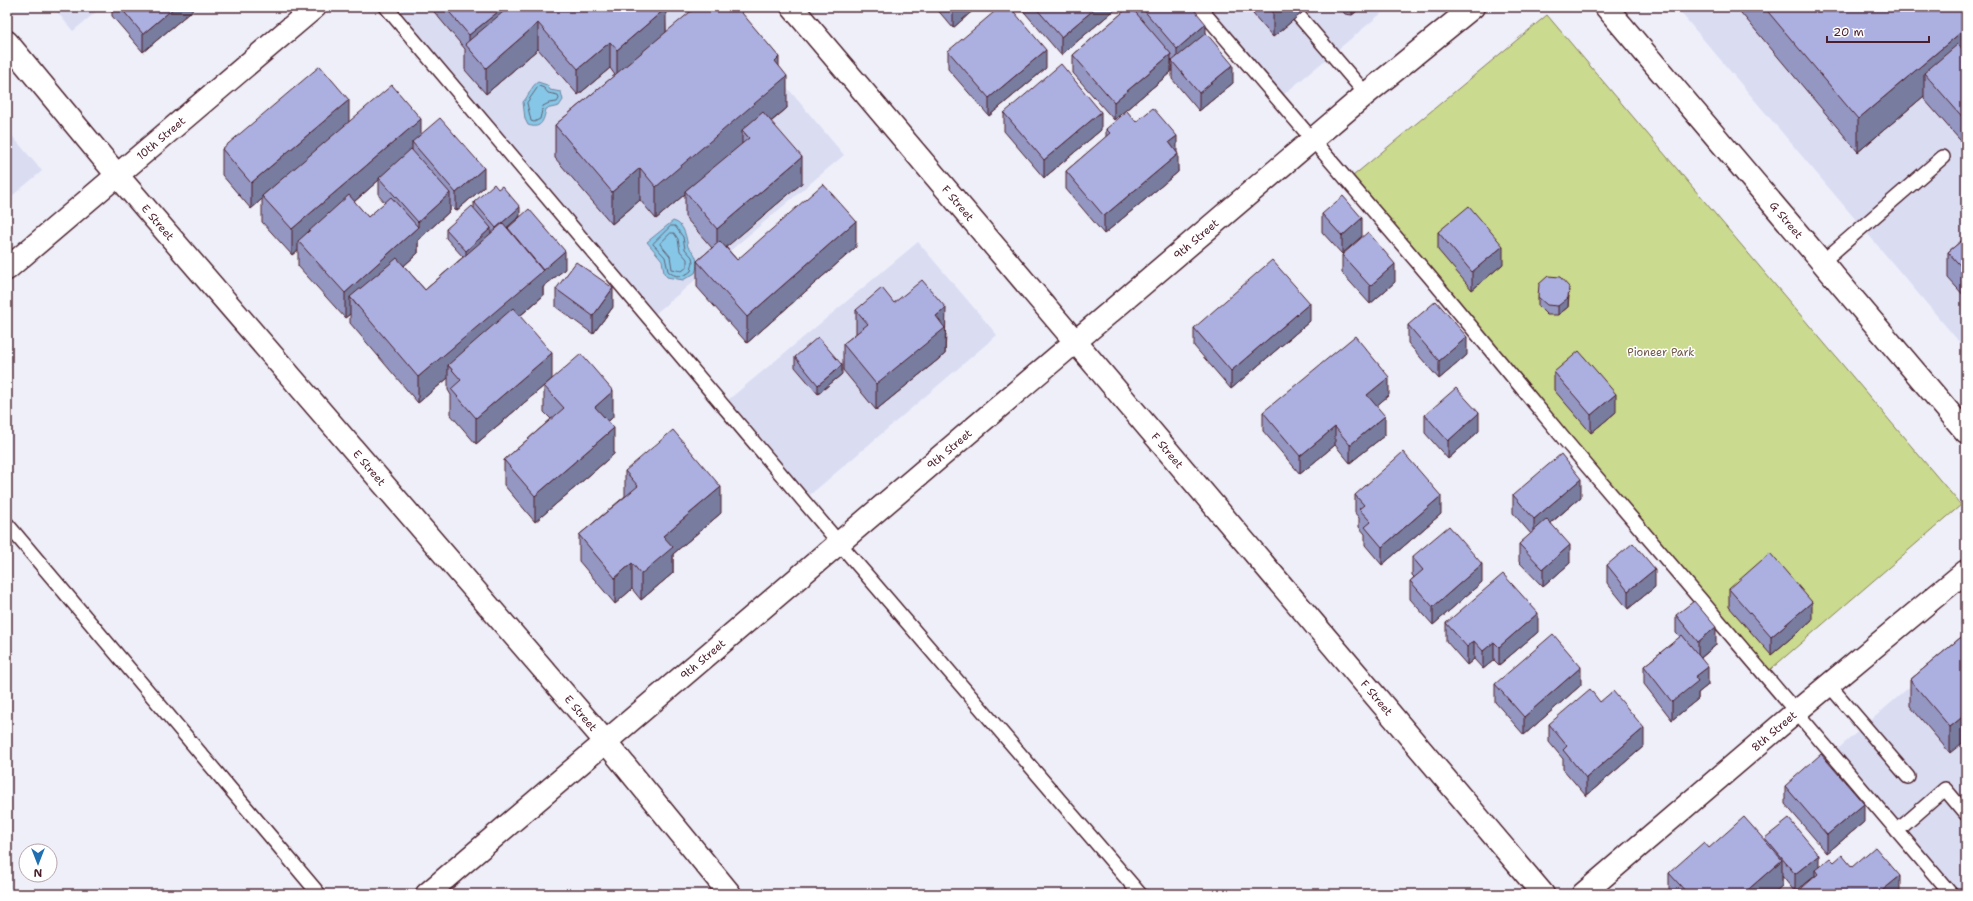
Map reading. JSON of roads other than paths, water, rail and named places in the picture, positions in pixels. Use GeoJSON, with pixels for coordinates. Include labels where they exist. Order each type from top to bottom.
{"type":"FeatureCollection","features":[{"type":"Feature","properties":{"kind":"street","name":"10th Street"},"geometry":{"type":"LineString","coordinates":[[7,269],[315,7]]}},
{"type":"Feature","properties":{"kind":"street","name":"F Street"},"geometry":{"type":"LineString","coordinates":[[792,7],[1543,894]]}},
{"type":"Feature","properties":{"kind":"street","name":"9th Street"},"geometry":{"type":"LineString","coordinates":[[427,894],[605,741],[840,544],[1366,94],[1473,7]]}},
{"type":"Feature","properties":{"kind":"street","name":"G Street"},"geometry":{"type":"LineString","coordinates":[[1606,7],[1966,432]]}},
{"type":"Feature","properties":{"kind":"street","name":"E Street"},"geometry":{"type":"LineString","coordinates":[[7,42],[117,175],[605,741],[730,894]]}},
{"type":"Feature","properties":{"kind":"street","name":"8th Street"},"geometry":{"type":"LineString","coordinates":[[1583,894],[1796,712],[1966,571]]}},
{"type":"Feature","properties":{"kind":"lane"},"geometry":{"type":"LineString","coordinates":[[386,7],[840,544],[1140,894]]}},
{"type":"Feature","properties":{"kind":"lane"},"geometry":{"type":"LineString","coordinates":[[1199,7],[1312,141],[1430,277],[1569,445],[1951,894]]}},
{"type":"Feature","properties":{"kind":"lane"},"geometry":{"type":"LineString","coordinates":[[1299,16],[1366,94]]}},
{"type":"Feature","properties":{"kind":"lane"},"geometry":{"type":"LineString","coordinates":[[1822,262],[1943,157]]}},
{"type":"Feature","properties":{"kind":"lane"},"geometry":{"type":"LineString","coordinates":[[7,524],[319,894]]}},
{"type":"Feature","properties":{"kind":"lane"},"geometry":{"type":"LineString","coordinates":[[1829,685],[1908,777]]}},
{"type":"Feature","properties":{"kind":"lane"},"geometry":{"type":"LineString","coordinates":[[1897,831],[1945,790],[1966,814]]}},
{"type":"Feature","properties":{"kind":"water"},"geometry":{"type":"Polygon","coordinates":[[[538,82],[547,85],[550,90],[561,92],[563,100],[559,106],[546,109],[542,123],[533,126],[528,125],[525,119],[523,102],[538,82]]]}},
{"type":"Feature","properties":{"kind":"water"},"geometry":{"type":"Polygon","coordinates":[[[673,221],[682,228],[686,235],[688,247],[695,256],[697,262],[695,273],[683,280],[667,277],[664,273],[662,260],[647,242],[673,221]]]}},
{"type":"Feature","properties":{"kind":"park label","name":"Pioneer Park"},"geometry":{"type":"Point","coordinates":[1661,352]}}]}
